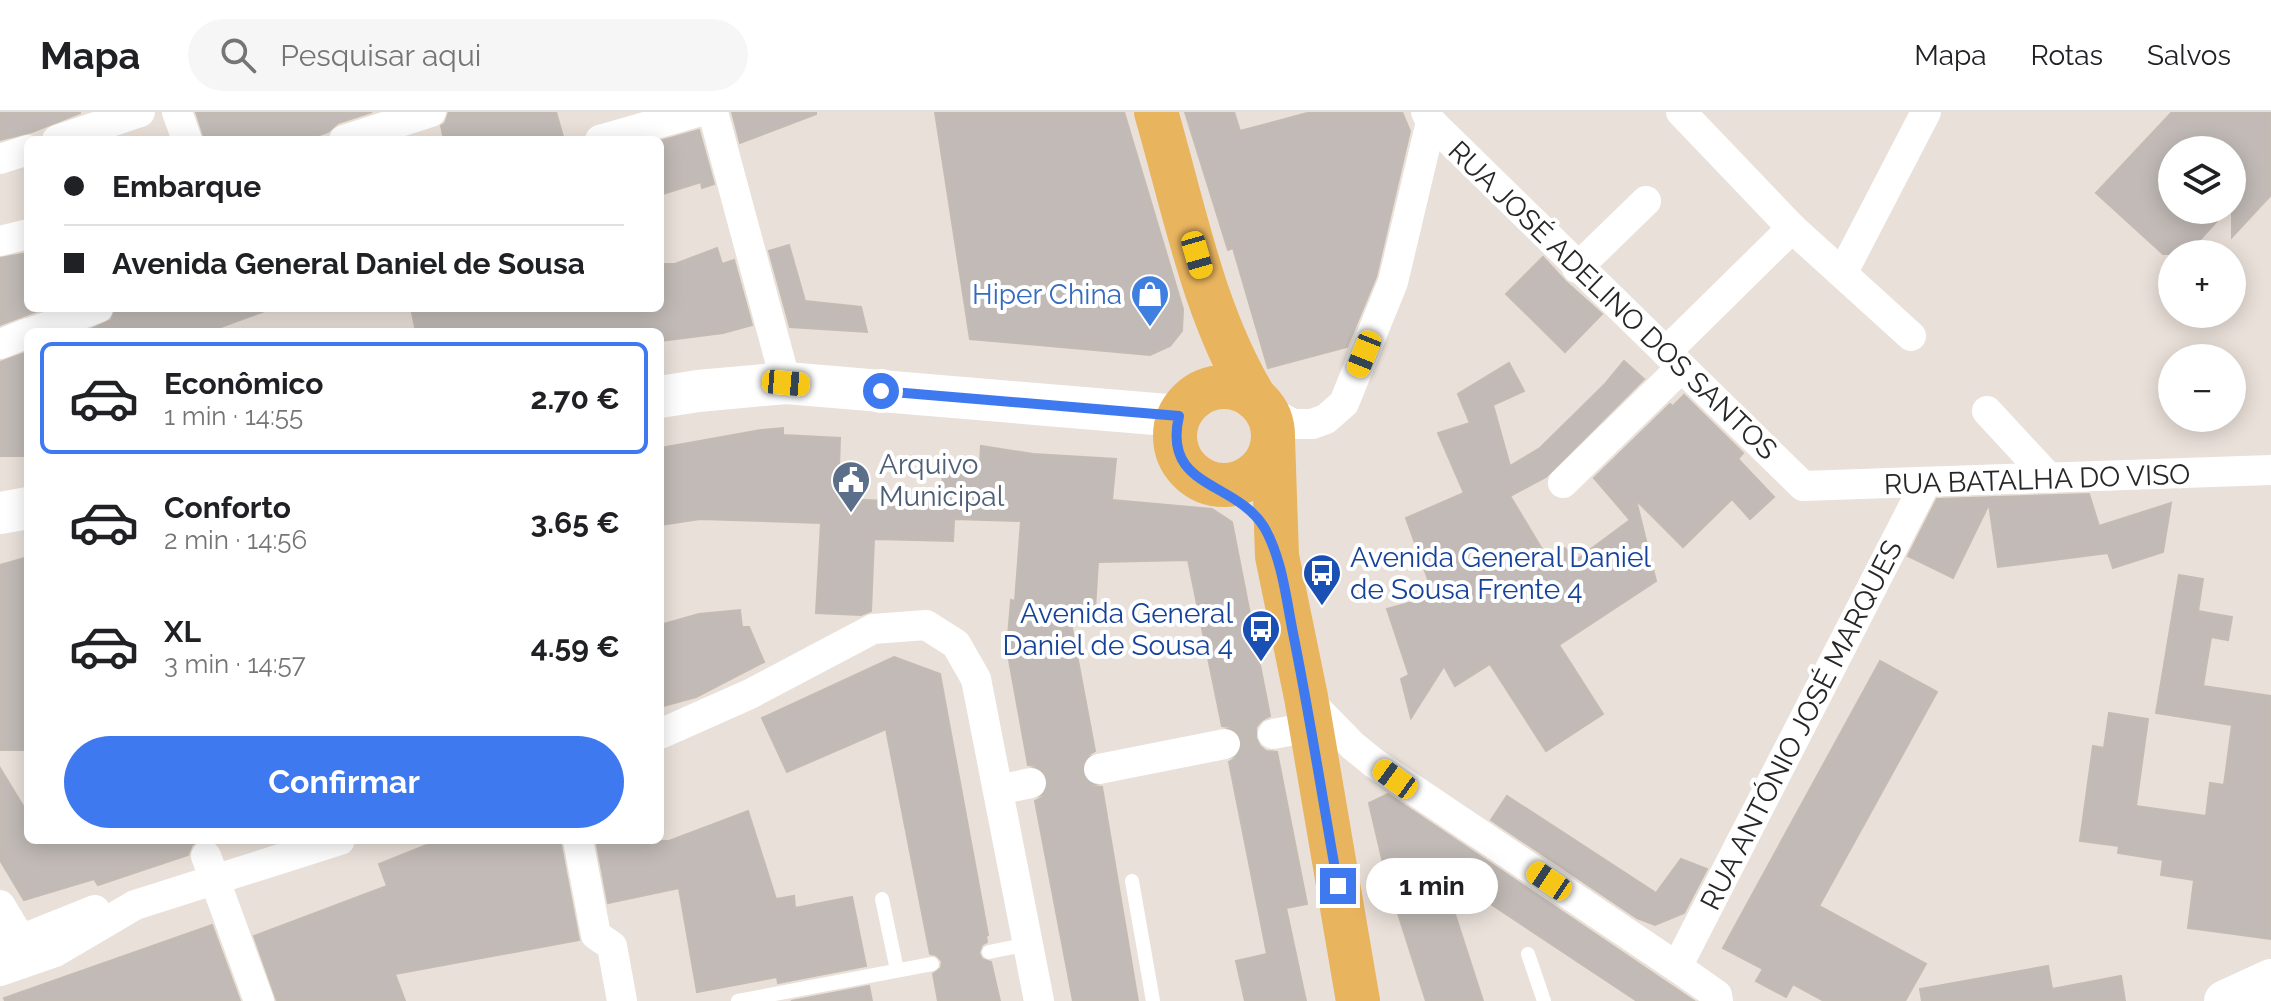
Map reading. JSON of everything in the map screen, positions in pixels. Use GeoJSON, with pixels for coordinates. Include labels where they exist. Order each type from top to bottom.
{"type":"FeatureCollection","features":[{"type":"Feature","properties":{"kind":"main road"},"geometry":{"type":"LineString","coordinates":[[1156,112],[1213,312],[1243,378],[1264,415],[1270,454],[1250,478],[1236,484],[1217,485],[1200,479]]}},
{"type":"Feature","properties":{"kind":"main road"},"geometry":{"type":"LineString","coordinates":[[1213,312],[1212,355],[1205,375],[1183,410],[1175,434],[1177,452],[1186,468],[1250,512],[1263,526],[1277,556]]}},
{"type":"Feature","properties":{"kind":"main road"},"geometry":{"type":"LineString","coordinates":[[664,396],[786,383],[1183,410],[1198,395],[1226,387],[1241,391],[1264,415],[1297,719],[1358,1001]]}},
{"type":"Feature","properties":{"kind":"main road"},"geometry":{"type":"LineString","coordinates":[[0,513],[24,509]]}},
{"type":"Feature","properties":{"kind":"street"},"geometry":{"type":"LineString","coordinates":[[69,136],[140,112]]}},
{"type":"Feature","properties":{"kind":"street"},"geometry":{"type":"LineString","coordinates":[[177,112],[186,136]]}},
{"type":"Feature","properties":{"kind":"street"},"geometry":{"type":"LineString","coordinates":[[614,136],[697,112]]}},
{"type":"Feature","properties":{"kind":"street"},"geometry":{"type":"LineString","coordinates":[[713,112],[786,383]]}},
{"type":"Feature","properties":{"kind":"street"},"geometry":{"type":"LineString","coordinates":[[1681,112],[1792,228],[1911,336]]}},
{"type":"Feature","properties":{"kind":"street"},"geometry":{"type":"LineString","coordinates":[[1843,272],[1926,112]]}},
{"type":"Feature","properties":{"kind":"street"},"geometry":{"type":"LineString","coordinates":[[1264,415],[1293,424],[1312,424],[1326,419],[1344,403],[1393,282],[1428,117]]}},
{"type":"Feature","properties":{"kind":"street","name":"RUA JOSÉ ADELINO DOS SANTOS"},"geometry":{"type":"LineString","coordinates":[[1428,117],[1577,268],[1803,486]]}},
{"type":"Feature","properties":{"kind":"street"},"geometry":{"type":"LineString","coordinates":[[362,136],[415,124]]}},
{"type":"Feature","properties":{"kind":"street"},"geometry":{"type":"LineString","coordinates":[[0,159],[24,151]]}},
{"type":"Feature","properties":{"kind":"street"},"geometry":{"type":"LineString","coordinates":[[1577,268],[1646,201]]}},
{"type":"Feature","properties":{"kind":"street"},"geometry":{"type":"LineString","coordinates":[[1563,483],[1792,228]]}},
{"type":"Feature","properties":{"kind":"street"},"geometry":{"type":"LineString","coordinates":[[0,241],[24,235]]}},
{"type":"Feature","properties":{"kind":"street"},"geometry":{"type":"LineString","coordinates":[[44,328],[87,312]]}},
{"type":"Feature","properties":{"kind":"street"},"geometry":{"type":"LineString","coordinates":[[0,344],[24,335]]}},
{"type":"Feature","properties":{"kind":"street"},"geometry":{"type":"LineString","coordinates":[[1987,411],[2049,478]]}},
{"type":"Feature","properties":{"kind":"street","name":"RUA BATALHA DO VISO"},"geometry":{"type":"LineString","coordinates":[[1803,486],[2271,470]]}},
{"type":"Feature","properties":{"kind":"street","name":"RUA ANTÓNIO JOSÉ MARQUES"},"geometry":{"type":"LineString","coordinates":[[1677,967],[1925,484]]}},
{"type":"Feature","properties":{"kind":"street"},"geometry":{"type":"LineString","coordinates":[[664,732],[750,694],[873,629],[926,625],[956,644],[976,679],[1039,1001]]}},
{"type":"Feature","properties":{"kind":"street"},"geometry":{"type":"LineString","coordinates":[[1297,719],[1353,746],[1395,779],[1677,967],[1717,995],[1718,1001]]}},
{"type":"Feature","properties":{"kind":"street"},"geometry":{"type":"LineString","coordinates":[[1099,769],[1225,744]]}},
{"type":"Feature","properties":{"kind":"street"},"geometry":{"type":"LineString","coordinates":[[998,790],[1031,783]]}},
{"type":"Feature","properties":{"kind":"street"},"geometry":{"type":"LineString","coordinates":[[0,971],[55,952],[135,905],[211,869],[322,844]]}},
{"type":"Feature","properties":{"kind":"street"},"geometry":{"type":"LineString","coordinates":[[579,844],[596,935],[612,946],[622,1001]]}},
{"type":"Feature","properties":{"kind":"street"},"geometry":{"type":"LineString","coordinates":[[211,869],[259,1001]]}},
{"type":"Feature","properties":{"kind":"street"},"geometry":{"type":"LineString","coordinates":[[0,905],[11,944],[132,895],[135,905]]}},
{"type":"Feature","properties":{"kind":"lane"},"geometry":{"type":"LineString","coordinates":[[1132,881],[1153,1001]]}},
{"type":"Feature","properties":{"kind":"lane"},"geometry":{"type":"LineString","coordinates":[[882,899],[897,970]]}},
{"type":"Feature","properties":{"kind":"lane"},"geometry":{"type":"LineString","coordinates":[[989,952],[1028,944]]}},
{"type":"Feature","properties":{"kind":"lane"},"geometry":{"type":"LineString","coordinates":[[1528,954],[1544,1001]]}},
{"type":"Feature","properties":{"kind":"lane"},"geometry":{"type":"LineString","coordinates":[[738,1001],[932,964]]}},
{"type":"Feature","properties":{"kind":"building"},"geometry":{"type":"Polygon","coordinates":[[[0,112],[80,113],[32,132],[0,140],[0,112]]]}},
{"type":"Feature","properties":{"kind":"building"},"geometry":{"type":"Polygon","coordinates":[[[196,112],[372,112],[338,123],[317,136],[204,136],[196,112]]]}},
{"type":"Feature","properties":{"kind":"building"},"geometry":{"type":"Polygon","coordinates":[[[449,112],[556,112],[563,136],[443,136],[441,126],[449,112]]]}},
{"type":"Feature","properties":{"kind":"building"},"geometry":{"type":"Polygon","coordinates":[[[732,112],[816,112],[816,114],[740,143],[732,112]]]}},
{"type":"Feature","properties":{"kind":"building"},"geometry":{"type":"Polygon","coordinates":[[[935,112],[1124,112],[1183,309],[1182,331],[1170,346],[1150,355],[970,339],[935,112]]]}},
{"type":"Feature","properties":{"kind":"building"},"geometry":{"type":"Polygon","coordinates":[[[1185,112],[1234,112],[1240,131],[1311,112],[1402,112],[1410,131],[1376,277],[1347,347],[1268,368],[1233,248],[1228,250],[1185,112]]]}},
{"type":"Feature","properties":{"kind":"building"},"geometry":{"type":"Polygon","coordinates":[[[2172,112],[2271,112],[2271,195],[2246,222],[2246,136],[2158,136],[2158,224],[2214,224],[2200,240],[2158,240],[2158,249],[2096,193],[2172,112]]]}},
{"type":"Feature","properties":{"kind":"building"},"geometry":{"type":"Polygon","coordinates":[[[699,130],[714,184],[702,188],[701,182],[664,194],[664,140],[699,130]]]}},
{"type":"Feature","properties":{"kind":"building"},"geometry":{"type":"Polygon","coordinates":[[[2232,224],[2244,224],[2232,237],[2232,224]]]}},
{"type":"Feature","properties":{"kind":"building"},"geometry":{"type":"Polygon","coordinates":[[[789,245],[805,301],[861,307],[867,332],[790,327],[769,251],[789,245]]]}},
{"type":"Feature","properties":{"kind":"building"},"geometry":{"type":"Polygon","coordinates":[[[717,248],[722,264],[734,260],[752,325],[723,333],[664,340],[664,328],[415,328],[412,312],[664,312],[664,264],[675,264],[717,248]]]}},
{"type":"Feature","properties":{"kind":"building"},"geometry":{"type":"Polygon","coordinates":[[[24,254],[24,312],[34,312],[0,325],[0,258],[24,254]]]}},
{"type":"Feature","properties":{"kind":"building"},"geometry":{"type":"Polygon","coordinates":[[[1543,257],[1602,314],[1565,352],[1506,294],[1543,257]]]}},
{"type":"Feature","properties":{"kind":"building"},"geometry":{"type":"Polygon","coordinates":[[[114,312],[262,312],[218,328],[94,328],[111,320],[114,312]]]}},
{"type":"Feature","properties":{"kind":"building"},"geometry":{"type":"Polygon","coordinates":[[[24,353],[24,456],[0,456],[0,362],[24,353]]]}},
{"type":"Feature","properties":{"kind":"building"},"geometry":{"type":"Polygon","coordinates":[[[1624,361],[1644,379],[1546,477],[1510,496],[1548,559],[1565,548],[1576,560],[1630,520],[1594,478],[1670,404],[1673,406],[1684,395],[1743,453],[1738,459],[1774,497],[1750,519],[1732,499],[1683,547],[1636,500],[1656,581],[1559,645],[1603,714],[1546,751],[1490,664],[1455,686],[1444,666],[1411,718],[1401,679],[1409,675],[1387,609],[1434,596],[1406,518],[1464,493],[1438,433],[1470,423],[1458,394],[1509,363],[1524,391],[1493,405],[1510,466],[1540,448],[1624,361]]]}},
{"type":"Feature","properties":{"kind":"building"},"geometry":{"type":"Polygon","coordinates":[[[783,428],[783,435],[840,438],[838,499],[942,503],[943,461],[980,462],[981,446],[1033,454],[1116,459],[1112,500],[1212,509],[1232,522],[1270,716],[1256,727],[1256,738],[1266,751],[1277,752],[1307,904],[1286,908],[1306,1001],[1245,1001],[1236,961],[1267,954],[1229,762],[1242,750],[1243,741],[1238,732],[1222,726],[1188,560],[1098,562],[1094,625],[1071,623],[1095,751],[1082,762],[1081,772],[1092,786],[1102,787],[1138,1001],[1073,1001],[1035,801],[1044,796],[1049,780],[1044,770],[1028,765],[1007,649],[1011,600],[1015,601],[1021,521],[954,519],[953,541],[874,539],[871,611],[861,615],[816,613],[821,523],[700,519],[664,524],[664,447],[783,428]]]}},
{"type":"Feature","properties":{"kind":"building"},"geometry":{"type":"Polygon","coordinates":[[[2089,494],[2099,526],[2171,503],[2163,552],[2113,568],[2108,553],[1998,567],[1989,504],[1953,578],[1908,556],[1937,499],[2089,494]]]}},
{"type":"Feature","properties":{"kind":"building"},"geometry":{"type":"Polygon","coordinates":[[[24,558],[24,750],[0,750],[0,565],[24,558]]]}},
{"type":"Feature","properties":{"kind":"building"},"geometry":{"type":"Polygon","coordinates":[[[2179,575],[2203,579],[2198,611],[2232,617],[2228,640],[2211,637],[2203,686],[2271,696],[2271,939],[2188,928],[2194,880],[2161,875],[2163,860],[2118,853],[2119,846],[2080,841],[2093,746],[2104,748],[2109,713],[2148,719],[2136,806],[2206,816],[2210,783],[2224,785],[2232,725],[2156,713],[2179,575]]]}},
{"type":"Feature","properties":{"kind":"building"},"geometry":{"type":"Polygon","coordinates":[[[740,610],[742,627],[749,627],[764,662],[696,697],[664,706],[664,624],[699,614],[740,610]]]}},
{"type":"Feature","properties":{"kind":"building"},"geometry":{"type":"Polygon","coordinates":[[[894,657],[940,674],[988,935],[979,953],[982,959],[991,962],[1000,1001],[938,1001],[933,974],[941,968],[942,961],[930,954],[886,729],[787,772],[762,718],[894,657]]]}},
{"type":"Feature","properties":{"kind":"building"},"geometry":{"type":"Polygon","coordinates":[[[1880,661],[1937,692],[1819,906],[1926,964],[1905,1001],[1824,1001],[1793,984],[1786,997],[1756,981],[1763,969],[1723,948],[1880,661]]]}},
{"type":"Feature","properties":{"kind":"building"},"geometry":{"type":"Polygon","coordinates":[[[0,768],[24,807],[24,844],[193,844],[188,855],[98,885],[94,879],[24,900],[0,860],[0,768]]]}},
{"type":"Feature","properties":{"kind":"building"},"geometry":{"type":"Polygon","coordinates":[[[1388,794],[1694,1001],[1637,1001],[1441,871],[1483,1001],[1426,1001],[1386,876],[1369,803],[1388,794]]]}},
{"type":"Feature","properties":{"kind":"building"},"geometry":{"type":"Polygon","coordinates":[[[1507,796],[1656,893],[1681,859],[1707,869],[1684,913],[1655,925],[1637,918],[1491,820],[1507,796]]]}},
{"type":"Feature","properties":{"kind":"building"},"geometry":{"type":"Polygon","coordinates":[[[748,811],[776,899],[794,896],[795,908],[852,897],[866,966],[778,983],[777,977],[697,992],[679,888],[608,903],[597,844],[664,844],[664,841],[748,811]]]}},
{"type":"Feature","properties":{"kind":"building"},"geometry":{"type":"Polygon","coordinates":[[[429,844],[561,844],[579,940],[395,974],[405,1001],[277,1001],[254,936],[387,886],[379,864],[429,844]]]}},
{"type":"Feature","properties":{"kind":"building"},"geometry":{"type":"Polygon","coordinates":[[[212,925],[240,1001],[5,1001],[4,998],[212,925]]]}},
{"type":"Feature","properties":{"kind":"building"},"geometry":{"type":"Polygon","coordinates":[[[2048,966],[2052,989],[2121,976],[2125,1001],[1922,1001],[1920,989],[2048,966]]]}},
{"type":"Feature","properties":{"kind":"building"},"geometry":{"type":"Polygon","coordinates":[[[869,986],[872,1001],[791,1001],[869,986]]]}},
{"type":"Feature","properties":{"kind":"tunnel"},"geometry":{"type":"LineString","coordinates":[[1225,744],[1273,734]]}},
{"type":"Feature","properties":{"kind":"tunnel"},"geometry":{"type":"LineString","coordinates":[[1031,783],[1099,769]]}},
{"type":"Feature","properties":{"kind":"place","name":"Hiper China"},"geometry":{"type":"Point","coordinates":[1150,328]}},
{"type":"Feature","properties":{"kind":"place","name":"Arquivo Municipal"},"geometry":{"type":"Point","coordinates":[851,514]}},
{"type":"Feature","properties":{"kind":"place","name":"Avenida General Daniel de Sousa Frente 4"},"geometry":{"type":"Point","coordinates":[1322,607]}},
{"type":"Feature","properties":{"kind":"place","name":"Avenida General Daniel de Sousa 4"},"geometry":{"type":"Point","coordinates":[1261,663]}},
{"type":"Feature","properties":{"kind":"route"},"geometry":{"type":"LineString","coordinates":[[881,391],[1179,416],[1175,434],[1177,452],[1186,468],[1250,512],[1263,526],[1277,556],[1306,697],[1338,886]]}}]}
